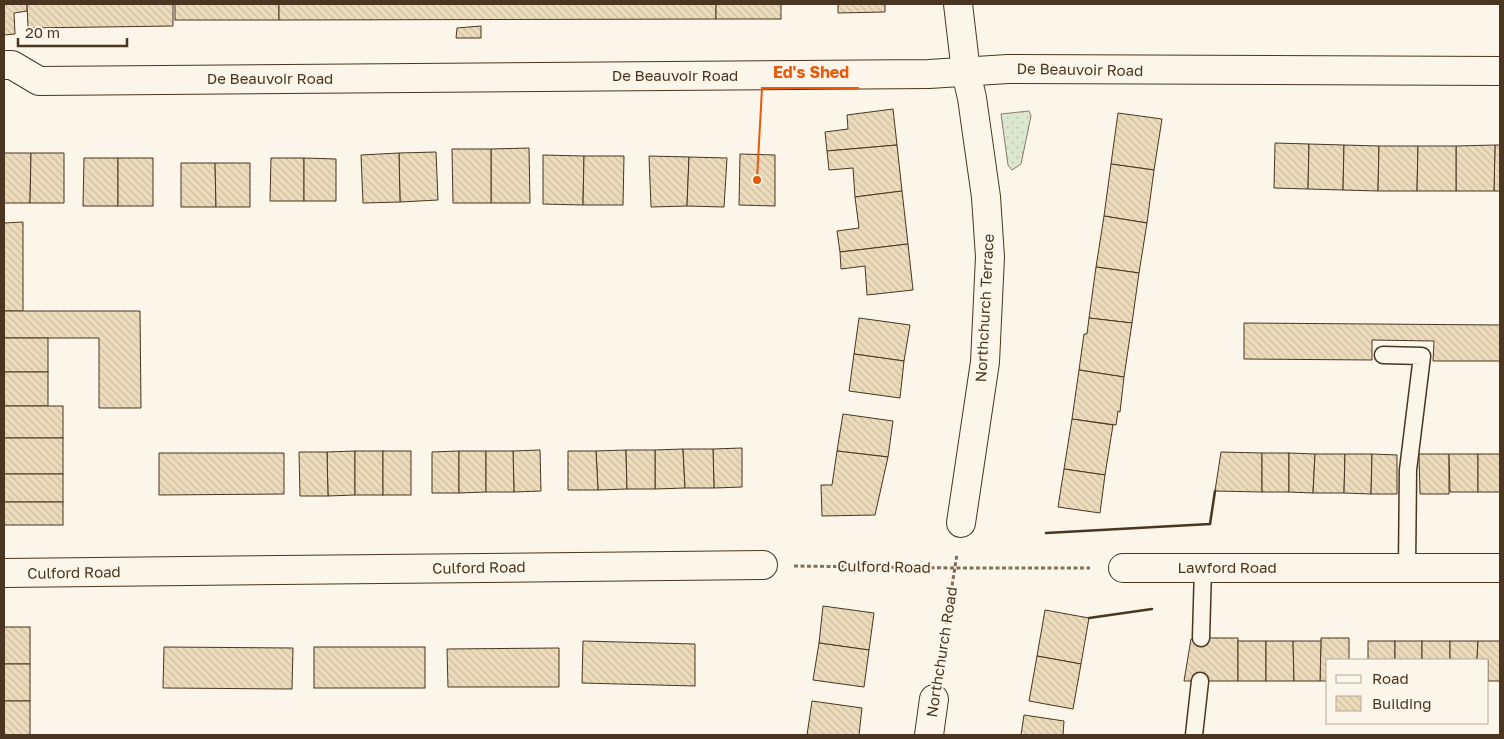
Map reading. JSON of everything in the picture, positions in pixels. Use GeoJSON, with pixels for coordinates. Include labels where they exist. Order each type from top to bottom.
{"type":"FeatureCollection","features":[{"type":"Feature","properties":{"kind":"street","name":"Northchurch Terrace"},"geometry":{"type":"LineString","coordinates":[[958,4],[966,72],[972,98],[986,197],[990,257],[985,362],[961,523]]}},
{"type":"Feature","properties":{"kind":"street","name":"De Beauvoir Road"},"geometry":{"type":"LineString","coordinates":[[4,65],[12,65],[40,81],[911,74],[1008,69],[1500,71]]}},
{"type":"Feature","properties":{"kind":"street","name":"Culford Road"},"geometry":{"type":"LineString","coordinates":[[4,573],[763,565]]}},
{"type":"Feature","properties":{"kind":"street","name":"Lawford Road"},"geometry":{"type":"LineString","coordinates":[[1123,568],[1500,568]]}},
{"type":"Feature","properties":{"kind":"street","name":"Northchurch Road"},"geometry":{"type":"LineString","coordinates":[[929,735],[934,699]]}},
{"type":"Feature","properties":{"kind":"lane"},"geometry":{"type":"LineString","coordinates":[[1383,355],[1422,356],[1408,470],[1407,568]]}},
{"type":"Feature","properties":{"kind":"lane"},"geometry":{"type":"LineString","coordinates":[[1201,638],[1203,568]]}},
{"type":"Feature","properties":{"kind":"lane"},"geometry":{"type":"LineString","coordinates":[[1194,735],[1200,681]]}},
{"type":"Feature","properties":{"kind":"path","name":"Culford Road"},"geometry":{"type":"LineString","coordinates":[[763,565],[954,568]]}},
{"type":"Feature","properties":{"kind":"path"},"geometry":{"type":"LineString","coordinates":[[954,568],[1123,568]]}},
{"type":"Feature","properties":{"kind":"path","name":"Northchurch Road"},"geometry":{"type":"LineString","coordinates":[[934,699],[954,568]]}},
{"type":"Feature","properties":{"kind":"green space"},"geometry":{"type":"Polygon","coordinates":[[[1029,111],[1031,116],[1021,164],[1012,170],[1008,165],[1001,114],[1029,111]]]}},
{"type":"Feature","properties":{"kind":"building"},"geometry":{"type":"Polygon","coordinates":[[[4,4],[27,4],[27,11],[14,13],[15,34],[4,35],[4,4]]]}},
{"type":"Feature","properties":{"kind":"building"},"geometry":{"type":"Polygon","coordinates":[[[27,4],[173,4],[173,26],[28,28],[27,4]]]}},
{"type":"Feature","properties":{"kind":"building"},"geometry":{"type":"Polygon","coordinates":[[[175,4],[279,4],[279,20],[175,20],[175,4]]]}},
{"type":"Feature","properties":{"kind":"building"},"geometry":{"type":"Polygon","coordinates":[[[279,4],[716,4],[716,19],[279,20],[279,4]]]}},
{"type":"Feature","properties":{"kind":"building"},"geometry":{"type":"Polygon","coordinates":[[[716,4],[781,4],[781,19],[716,19],[716,4]]]}},
{"type":"Feature","properties":{"kind":"building"},"geometry":{"type":"Polygon","coordinates":[[[838,4],[885,4],[885,12],[838,13],[838,4]]]}},
{"type":"Feature","properties":{"kind":"building"},"geometry":{"type":"Polygon","coordinates":[[[481,26],[481,38],[456,38],[457,28],[481,26]]]}},
{"type":"Feature","properties":{"kind":"building"},"geometry":{"type":"Polygon","coordinates":[[[893,109],[897,145],[827,151],[825,132],[848,129],[847,115],[893,109]]]}},
{"type":"Feature","properties":{"kind":"building"},"geometry":{"type":"Polygon","coordinates":[[[1118,113],[1162,119],[1154,170],[1111,164],[1118,113]]]}},
{"type":"Feature","properties":{"kind":"building"},"geometry":{"type":"Polygon","coordinates":[[[1275,143],[1309,144],[1308,189],[1274,188],[1275,143]]]}},
{"type":"Feature","properties":{"kind":"building"},"geometry":{"type":"Polygon","coordinates":[[[1309,144],[1344,145],[1343,190],[1308,189],[1309,144]]]}},
{"type":"Feature","properties":{"kind":"building"},"geometry":{"type":"Polygon","coordinates":[[[897,145],[902,191],[855,197],[853,168],[829,170],[827,151],[897,145]]]}},
{"type":"Feature","properties":{"kind":"building"},"geometry":{"type":"Polygon","coordinates":[[[1344,145],[1379,146],[1378,191],[1343,190],[1344,145]]]}},
{"type":"Feature","properties":{"kind":"building"},"geometry":{"type":"Polygon","coordinates":[[[1495,145],[1500,145],[1500,191],[1494,191],[1495,145]]]}},
{"type":"Feature","properties":{"kind":"building"},"geometry":{"type":"Polygon","coordinates":[[[1495,145],[1494,191],[1456,191],[1456,146],[1495,145]]]}},
{"type":"Feature","properties":{"kind":"building"},"geometry":{"type":"Polygon","coordinates":[[[1379,146],[1418,146],[1417,191],[1378,191],[1379,146]]]}},
{"type":"Feature","properties":{"kind":"building"},"geometry":{"type":"Polygon","coordinates":[[[1418,146],[1456,146],[1456,191],[1417,191],[1418,146]]]}},
{"type":"Feature","properties":{"kind":"building"},"geometry":{"type":"Polygon","coordinates":[[[529,148],[530,203],[491,203],[491,149],[529,148]]]}},
{"type":"Feature","properties":{"kind":"building"},"geometry":{"type":"Polygon","coordinates":[[[452,149],[491,149],[491,203],[453,203],[452,149]]]}},
{"type":"Feature","properties":{"kind":"building"},"geometry":{"type":"Polygon","coordinates":[[[436,152],[438,200],[400,202],[399,153],[436,152]]]}},
{"type":"Feature","properties":{"kind":"building"},"geometry":{"type":"Polygon","coordinates":[[[4,153],[31,153],[30,203],[4,203],[4,153]]]}},
{"type":"Feature","properties":{"kind":"building"},"geometry":{"type":"Polygon","coordinates":[[[31,153],[64,153],[64,203],[30,203],[31,153]]]}},
{"type":"Feature","properties":{"kind":"building"},"geometry":{"type":"Polygon","coordinates":[[[399,153],[400,202],[363,203],[361,155],[399,153]]]}},
{"type":"Feature","properties":{"kind":"building"},"geometry":{"type":"Polygon","coordinates":[[[740,154],[775,155],[775,206],[739,205],[740,154]]]}},
{"type":"Feature","properties":{"kind":"building"},"geometry":{"type":"Polygon","coordinates":[[[543,155],[584,156],[583,205],[543,204],[543,155]]]}},
{"type":"Feature","properties":{"kind":"building"},"geometry":{"type":"Polygon","coordinates":[[[584,156],[624,156],[623,205],[583,205],[584,156]]]}},
{"type":"Feature","properties":{"kind":"building"},"geometry":{"type":"Polygon","coordinates":[[[649,156],[689,157],[687,206],[651,207],[649,156]]]}},
{"type":"Feature","properties":{"kind":"building"},"geometry":{"type":"Polygon","coordinates":[[[689,157],[727,158],[724,207],[687,206],[689,157]]]}},
{"type":"Feature","properties":{"kind":"building"},"geometry":{"type":"Polygon","coordinates":[[[84,158],[118,158],[118,206],[83,206],[84,158]]]}},
{"type":"Feature","properties":{"kind":"building"},"geometry":{"type":"Polygon","coordinates":[[[118,158],[153,158],[153,206],[118,206],[118,158]]]}},
{"type":"Feature","properties":{"kind":"building"},"geometry":{"type":"Polygon","coordinates":[[[271,158],[304,158],[304,201],[270,201],[271,158]]]}},
{"type":"Feature","properties":{"kind":"building"},"geometry":{"type":"Polygon","coordinates":[[[304,158],[336,159],[336,201],[304,201],[304,158]]]}},
{"type":"Feature","properties":{"kind":"building"},"geometry":{"type":"Polygon","coordinates":[[[181,163],[215,163],[216,207],[181,207],[181,163]]]}},
{"type":"Feature","properties":{"kind":"building"},"geometry":{"type":"Polygon","coordinates":[[[215,163],[250,163],[250,207],[216,207],[215,163]]]}},
{"type":"Feature","properties":{"kind":"building"},"geometry":{"type":"Polygon","coordinates":[[[1111,164],[1154,170],[1147,223],[1104,216],[1111,164]]]}},
{"type":"Feature","properties":{"kind":"building"},"geometry":{"type":"Polygon","coordinates":[[[902,191],[908,244],[840,252],[837,231],[859,228],[855,197],[902,191]]]}},
{"type":"Feature","properties":{"kind":"building"},"geometry":{"type":"Polygon","coordinates":[[[1104,216],[1147,223],[1139,273],[1096,267],[1104,216]]]}},
{"type":"Feature","properties":{"kind":"building"},"geometry":{"type":"Polygon","coordinates":[[[23,222],[23,311],[4,311],[4,223],[23,222]]]}},
{"type":"Feature","properties":{"kind":"building"},"geometry":{"type":"Polygon","coordinates":[[[908,244],[913,290],[867,295],[865,266],[841,269],[840,252],[908,244]]]}},
{"type":"Feature","properties":{"kind":"building"},"geometry":{"type":"Polygon","coordinates":[[[1096,267],[1139,273],[1132,323],[1089,318],[1096,267]]]}},
{"type":"Feature","properties":{"kind":"building"},"geometry":{"type":"Polygon","coordinates":[[[4,311],[140,311],[141,408],[99,408],[99,338],[4,338],[4,311]]]}},
{"type":"Feature","properties":{"kind":"building"},"geometry":{"type":"Polygon","coordinates":[[[859,318],[910,325],[904,361],[854,354],[859,318]]]}},
{"type":"Feature","properties":{"kind":"building"},"geometry":{"type":"Polygon","coordinates":[[[1089,318],[1132,323],[1124,377],[1079,370],[1084,334],[1087,334],[1089,318]]]}},
{"type":"Feature","properties":{"kind":"building"},"geometry":{"type":"Polygon","coordinates":[[[1244,323],[1500,325],[1500,361],[1433,361],[1434,341],[1372,340],[1372,360],[1244,359],[1244,323]]]}},
{"type":"Feature","properties":{"kind":"building"},"geometry":{"type":"Polygon","coordinates":[[[4,338],[48,338],[48,372],[4,372],[4,338]]]}},
{"type":"Feature","properties":{"kind":"building"},"geometry":{"type":"Polygon","coordinates":[[[854,354],[904,361],[900,398],[849,391],[854,354]]]}},
{"type":"Feature","properties":{"kind":"building"},"geometry":{"type":"Polygon","coordinates":[[[1079,370],[1124,377],[1120,412],[1118,411],[1116,425],[1072,419],[1079,370]]]}},
{"type":"Feature","properties":{"kind":"building"},"geometry":{"type":"Polygon","coordinates":[[[4,372],[48,372],[48,406],[4,406],[4,372]]]}},
{"type":"Feature","properties":{"kind":"building"},"geometry":{"type":"Polygon","coordinates":[[[4,406],[63,406],[63,438],[4,438],[4,406]]]}},
{"type":"Feature","properties":{"kind":"building"},"geometry":{"type":"Polygon","coordinates":[[[843,414],[893,421],[888,457],[837,451],[843,414]]]}},
{"type":"Feature","properties":{"kind":"building"},"geometry":{"type":"Polygon","coordinates":[[[1072,419],[1113,425],[1105,475],[1064,469],[1072,419]]]}},
{"type":"Feature","properties":{"kind":"building"},"geometry":{"type":"Polygon","coordinates":[[[4,438],[63,438],[63,474],[4,474],[4,438]]]}},
{"type":"Feature","properties":{"kind":"building"},"geometry":{"type":"Polygon","coordinates":[[[742,448],[742,487],[714,488],[713,449],[742,448]]]}},
{"type":"Feature","properties":{"kind":"building"},"geometry":{"type":"Polygon","coordinates":[[[683,449],[685,488],[655,489],[655,450],[683,449]]]}},
{"type":"Feature","properties":{"kind":"building"},"geometry":{"type":"Polygon","coordinates":[[[683,449],[713,449],[714,488],[685,488],[683,449]]]}},
{"type":"Feature","properties":{"kind":"building"},"geometry":{"type":"Polygon","coordinates":[[[540,450],[541,491],[514,492],[513,451],[540,450]]]}},
{"type":"Feature","properties":{"kind":"building"},"geometry":{"type":"Polygon","coordinates":[[[626,450],[627,489],[598,490],[596,451],[626,450]]]}},
{"type":"Feature","properties":{"kind":"building"},"geometry":{"type":"Polygon","coordinates":[[[626,450],[655,450],[655,489],[627,489],[626,450]]]}},
{"type":"Feature","properties":{"kind":"building"},"geometry":{"type":"Polygon","coordinates":[[[355,451],[355,495],[328,496],[327,452],[355,451]]]}},
{"type":"Feature","properties":{"kind":"building"},"geometry":{"type":"Polygon","coordinates":[[[355,451],[383,451],[383,495],[355,495],[355,451]]]}},
{"type":"Feature","properties":{"kind":"building"},"geometry":{"type":"Polygon","coordinates":[[[383,451],[411,451],[411,495],[383,495],[383,451]]]}},
{"type":"Feature","properties":{"kind":"building"},"geometry":{"type":"Polygon","coordinates":[[[459,451],[459,493],[432,493],[432,452],[459,451]]]}},
{"type":"Feature","properties":{"kind":"building"},"geometry":{"type":"Polygon","coordinates":[[[459,451],[486,451],[486,492],[459,493],[459,451]]]}},
{"type":"Feature","properties":{"kind":"building"},"geometry":{"type":"Polygon","coordinates":[[[486,451],[513,451],[514,492],[486,492],[486,451]]]}},
{"type":"Feature","properties":{"kind":"building"},"geometry":{"type":"Polygon","coordinates":[[[568,451],[596,451],[598,490],[568,490],[568,451]]]}},
{"type":"Feature","properties":{"kind":"building"},"geometry":{"type":"Polygon","coordinates":[[[837,451],[888,457],[875,515],[822,516],[821,485],[832,485],[837,451]]]}},
{"type":"Feature","properties":{"kind":"building"},"geometry":{"type":"Polygon","coordinates":[[[299,452],[327,452],[328,496],[300,496],[299,452]]]}},
{"type":"Feature","properties":{"kind":"building"},"geometry":{"type":"Polygon","coordinates":[[[1221,452],[1262,453],[1262,492],[1215,491],[1221,452]]]}},
{"type":"Feature","properties":{"kind":"building"},"geometry":{"type":"Polygon","coordinates":[[[159,453],[284,453],[284,494],[159,495],[159,453]]]}},
{"type":"Feature","properties":{"kind":"building"},"geometry":{"type":"Polygon","coordinates":[[[1262,453],[1289,453],[1289,492],[1262,492],[1262,453]]]}},
{"type":"Feature","properties":{"kind":"building"},"geometry":{"type":"Polygon","coordinates":[[[1289,453],[1315,454],[1313,493],[1289,492],[1289,453]]]}},
{"type":"Feature","properties":{"kind":"building"},"geometry":{"type":"Polygon","coordinates":[[[1315,454],[1345,454],[1344,493],[1313,493],[1315,454]]]}},
{"type":"Feature","properties":{"kind":"building"},"geometry":{"type":"Polygon","coordinates":[[[1345,454],[1372,454],[1371,494],[1344,493],[1345,454]]]}},
{"type":"Feature","properties":{"kind":"building"},"geometry":{"type":"Polygon","coordinates":[[[1372,454],[1397,455],[1397,494],[1371,494],[1372,454]]]}},
{"type":"Feature","properties":{"kind":"building"},"geometry":{"type":"Polygon","coordinates":[[[1419,454],[1449,454],[1449,494],[1420,494],[1419,454]]]}},
{"type":"Feature","properties":{"kind":"building"},"geometry":{"type":"Polygon","coordinates":[[[1449,454],[1478,454],[1478,492],[1450,492],[1449,454]]]}},
{"type":"Feature","properties":{"kind":"building"},"geometry":{"type":"Polygon","coordinates":[[[1478,454],[1500,454],[1500,492],[1478,492],[1478,454]]]}},
{"type":"Feature","properties":{"kind":"building"},"geometry":{"type":"Polygon","coordinates":[[[1064,469],[1105,475],[1100,513],[1058,507],[1064,469]]]}},
{"type":"Feature","properties":{"kind":"building"},"geometry":{"type":"Polygon","coordinates":[[[4,474],[63,474],[63,502],[4,502],[4,474]]]}},
{"type":"Feature","properties":{"kind":"building"},"geometry":{"type":"Polygon","coordinates":[[[4,502],[63,502],[63,525],[4,525],[4,502]]]}},
{"type":"Feature","properties":{"kind":"building"},"geometry":{"type":"Polygon","coordinates":[[[823,606],[874,613],[869,650],[819,643],[823,606]]]}},
{"type":"Feature","properties":{"kind":"building"},"geometry":{"type":"Polygon","coordinates":[[[1045,610],[1089,618],[1081,664],[1037,656],[1045,610]]]}},
{"type":"Feature","properties":{"kind":"building"},"geometry":{"type":"Polygon","coordinates":[[[4,627],[30,627],[30,664],[4,664],[4,627]]]}},
{"type":"Feature","properties":{"kind":"building"},"geometry":{"type":"Polygon","coordinates":[[[1238,638],[1238,681],[1184,681],[1191,639],[1238,638]]]}},
{"type":"Feature","properties":{"kind":"building"},"geometry":{"type":"Polygon","coordinates":[[[1321,638],[1349,638],[1349,659],[1326,659],[1326,681],[1320,681],[1321,638]]]}},
{"type":"Feature","properties":{"kind":"building"},"geometry":{"type":"Polygon","coordinates":[[[583,641],[695,644],[695,686],[582,683],[583,641]]]}},
{"type":"Feature","properties":{"kind":"building"},"geometry":{"type":"Polygon","coordinates":[[[1238,641],[1266,641],[1266,681],[1238,681],[1238,641]]]}},
{"type":"Feature","properties":{"kind":"building"},"geometry":{"type":"Polygon","coordinates":[[[1266,641],[1293,641],[1294,681],[1266,681],[1266,641]]]}},
{"type":"Feature","properties":{"kind":"building"},"geometry":{"type":"Polygon","coordinates":[[[1293,641],[1321,641],[1320,681],[1294,681],[1293,641]]]}},
{"type":"Feature","properties":{"kind":"building"},"geometry":{"type":"Polygon","coordinates":[[[1368,641],[1395,641],[1395,659],[1368,659],[1368,641]]]}},
{"type":"Feature","properties":{"kind":"building"},"geometry":{"type":"Polygon","coordinates":[[[1395,641],[1422,641],[1422,659],[1395,659],[1395,641]]]}},
{"type":"Feature","properties":{"kind":"building"},"geometry":{"type":"Polygon","coordinates":[[[1422,641],[1450,641],[1450,659],[1422,659],[1422,641]]]}},
{"type":"Feature","properties":{"kind":"building"},"geometry":{"type":"Polygon","coordinates":[[[1450,641],[1478,641],[1477,659],[1450,659],[1450,641]]]}},
{"type":"Feature","properties":{"kind":"building"},"geometry":{"type":"Polygon","coordinates":[[[1478,641],[1500,641],[1500,681],[1489,681],[1489,659],[1477,659],[1478,641]]]}},
{"type":"Feature","properties":{"kind":"building"},"geometry":{"type":"Polygon","coordinates":[[[819,643],[869,650],[864,687],[813,680],[819,643]]]}},
{"type":"Feature","properties":{"kind":"building"},"geometry":{"type":"Polygon","coordinates":[[[164,647],[293,648],[292,689],[163,688],[164,647]]]}},
{"type":"Feature","properties":{"kind":"building"},"geometry":{"type":"Polygon","coordinates":[[[314,647],[425,647],[425,688],[314,688],[314,647]]]}},
{"type":"Feature","properties":{"kind":"building"},"geometry":{"type":"Polygon","coordinates":[[[559,648],[559,687],[448,687],[447,649],[559,648]]]}},
{"type":"Feature","properties":{"kind":"building"},"geometry":{"type":"Polygon","coordinates":[[[1037,656],[1081,664],[1073,709],[1029,701],[1037,656]]]}},
{"type":"Feature","properties":{"kind":"building"},"geometry":{"type":"Polygon","coordinates":[[[4,664],[30,664],[30,701],[4,701],[4,664]]]}},
{"type":"Feature","properties":{"kind":"building"},"geometry":{"type":"Polygon","coordinates":[[[4,701],[30,701],[30,735],[4,735],[4,701]]]}},
{"type":"Feature","properties":{"kind":"building"},"geometry":{"type":"Polygon","coordinates":[[[812,701],[862,708],[859,735],[807,735],[812,701]]]}},
{"type":"Feature","properties":{"kind":"building"},"geometry":{"type":"Polygon","coordinates":[[[1024,715],[1064,721],[1063,735],[1021,735],[1024,715]]]}},
{"type":"Feature","properties":{"kind":"wall"},"geometry":{"type":"LineString","coordinates":[[1046,533],[1210,524],[1215,491]]}},
{"type":"Feature","properties":{"kind":"wall"},"geometry":{"type":"LineString","coordinates":[[1089,618],[1152,609]]}},
{"type":"Feature","properties":{"kind":"place","name":"Ed's Shed"},"geometry":{"type":"Point","coordinates":[757,180]}}]}
